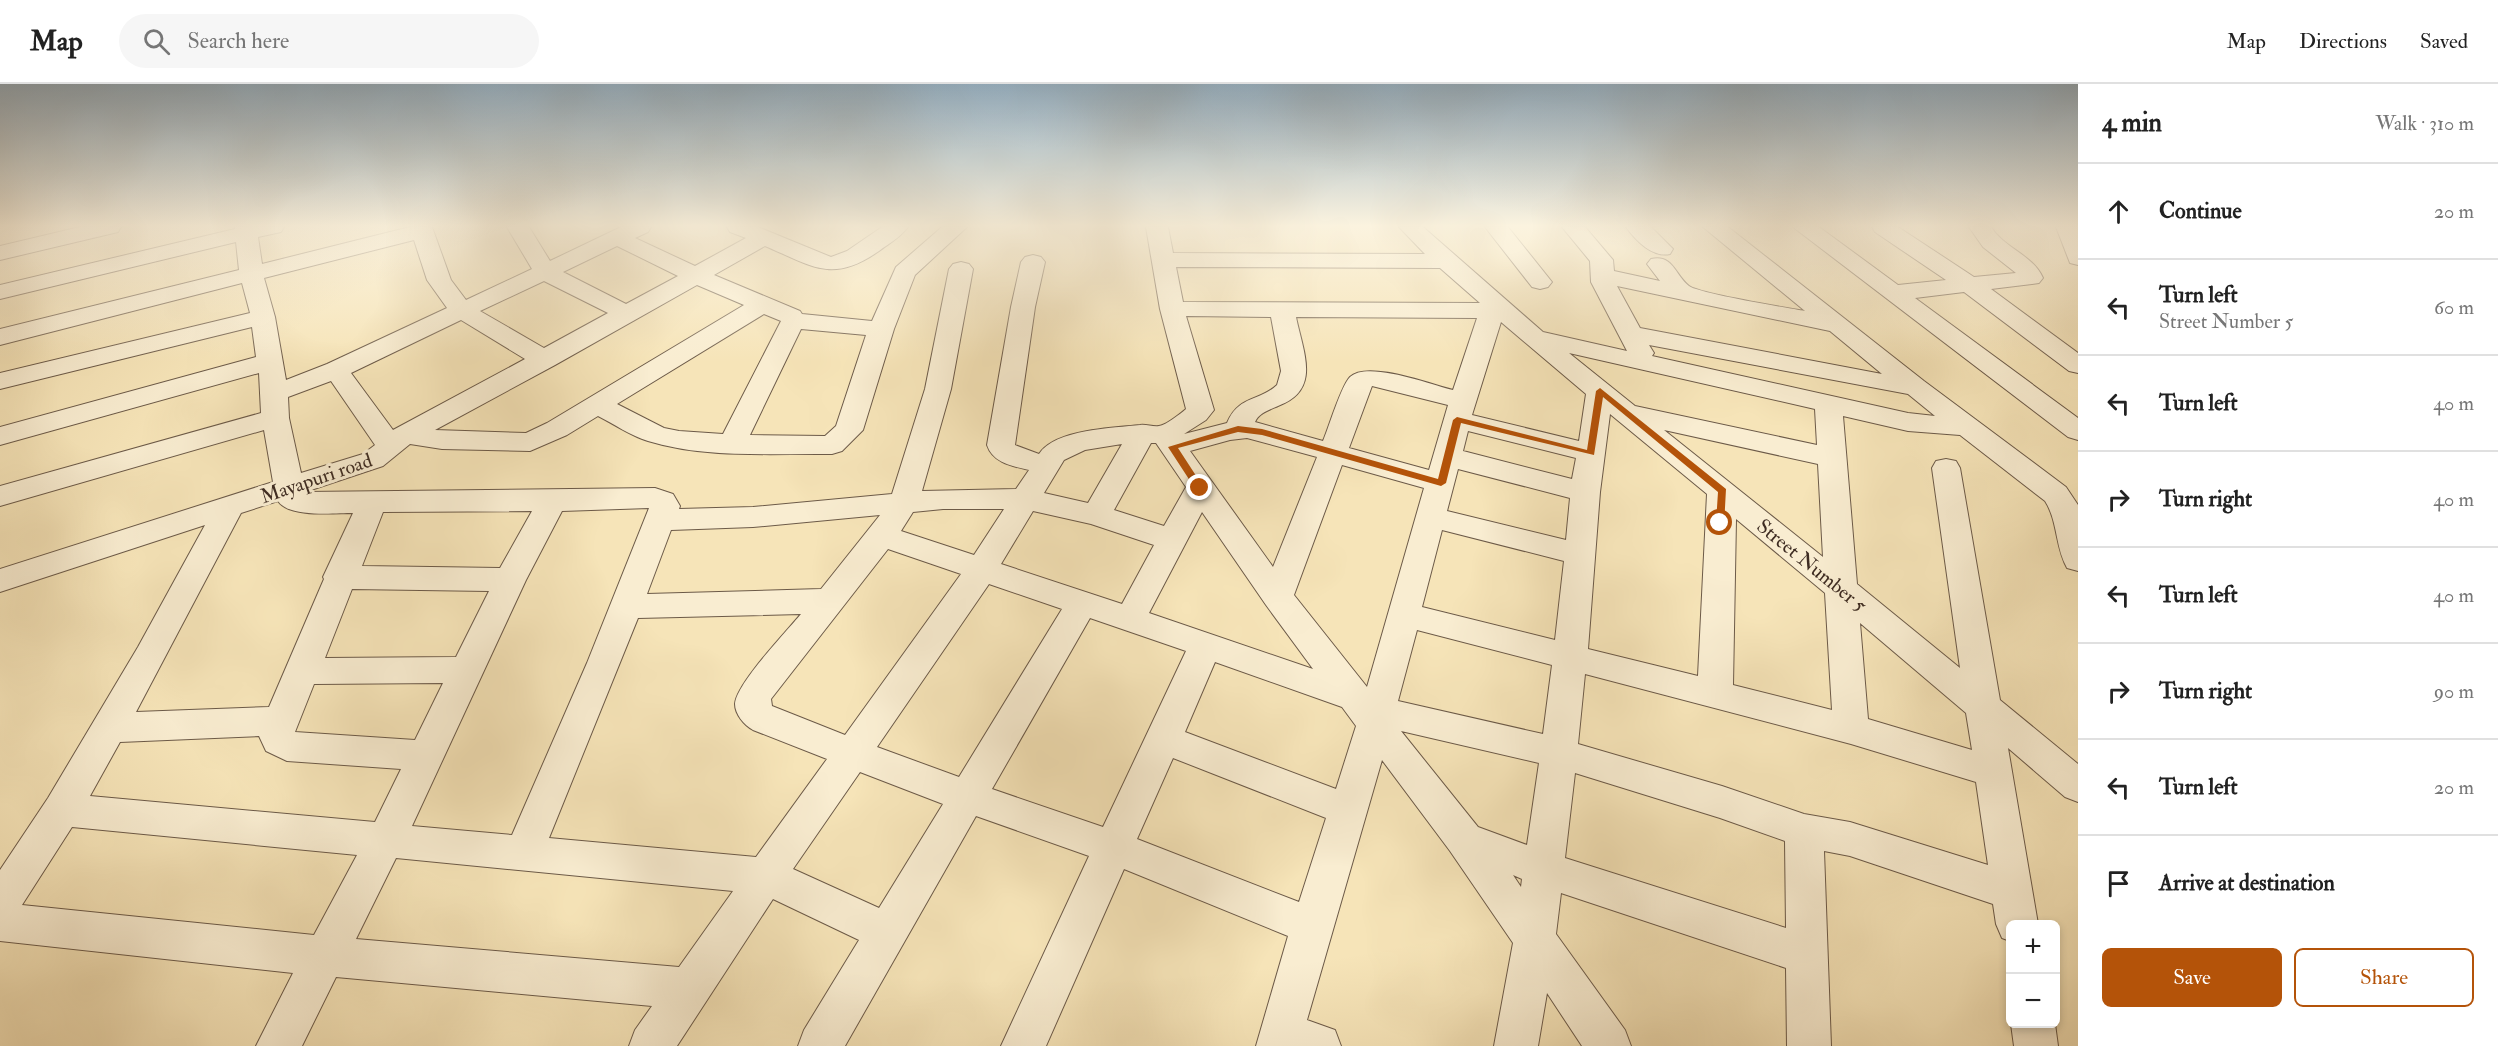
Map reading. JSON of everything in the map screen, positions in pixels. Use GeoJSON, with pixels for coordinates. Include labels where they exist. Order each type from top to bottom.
{"type":"FeatureCollection","features":[{"type":"Feature","properties":{"kind":"street"},"geometry":{"type":"LineString","coordinates":[[0,292],[80,272]]}},
{"type":"Feature","properties":{"kind":"street"},"geometry":{"type":"LineString","coordinates":[[0,337],[255,272]]}},
{"type":"Feature","properties":{"kind":"street"},"geometry":{"type":"LineString","coordinates":[[436,272],[448,295],[463,311],[546,360]]}},
{"type":"Feature","properties":{"kind":"street"},"geometry":{"type":"LineString","coordinates":[[0,496],[275,406],[336,370],[545,272],[628,314]]}},
{"type":"Feature","properties":{"kind":"street"},"geometry":{"type":"LineString","coordinates":[[691,272],[791,316],[793,321]]}},
{"type":"Feature","properties":{"kind":"street"},"geometry":{"type":"LineString","coordinates":[[398,439],[704,272]]}},
{"type":"Feature","properties":{"kind":"street"},"geometry":{"type":"LineString","coordinates":[[596,404],[655,434],[679,440],[821,447],[832,445],[842,439],[849,430],[881,329],[904,272]]}},
{"type":"Feature","properties":{"kind":"street"},"geometry":{"type":"LineString","coordinates":[[960,272],[938,389],[904,503],[882,536],[827,601],[756,693],[751,701],[751,708],[756,715],[786,728],[968,797],[1114,848],[1312,926]]}},
{"type":"Feature","properties":{"kind":"street"},"geometry":{"type":"LineString","coordinates":[[1031,272],[1001,445],[1003,451],[1009,455],[1044,464]]}},
{"type":"Feature","properties":{"kind":"street"},"geometry":{"type":"LineString","coordinates":[[1096,515],[1161,438],[1175,427],[1196,416],[1200,410],[1172,309],[1166,272]]}},
{"type":"Feature","properties":{"kind":"street","name":"Street Number 5"},"geometry":{"type":"LineString","coordinates":[[1457,272],[1498,311],[1626,412],[2078,786]]}},
{"type":"Feature","properties":{"kind":"street"},"geometry":{"type":"LineString","coordinates":[[1532,272],[1540,282]]}},
{"type":"Feature","properties":{"kind":"street"},"geometry":{"type":"LineString","coordinates":[[1602,272],[1608,293],[1647,364]]}},
{"type":"Feature","properties":{"kind":"street"},"geometry":{"type":"LineString","coordinates":[[1669,272],[1684,295]]}},
{"type":"Feature","properties":{"kind":"street"},"geometry":{"type":"LineString","coordinates":[[1770,272],[1915,387],[2056,494],[2062,501],[2077,556]]}},
{"type":"Feature","properties":{"kind":"street"},"geometry":{"type":"LineString","coordinates":[[1864,272],[2078,431]]}},
{"type":"Feature","properties":{"kind":"street"},"geometry":{"type":"LineString","coordinates":[[1950,272],[2078,365]]}},
{"type":"Feature","properties":{"kind":"street"},"geometry":{"type":"LineString","coordinates":[[1892,293],[2027,280],[2031,276],[2028,272]]}},
{"type":"Feature","properties":{"kind":"street"},"geometry":{"type":"LineString","coordinates":[[251,273],[262,316],[291,498],[298,501],[372,503],[655,498],[662,501],[665,506],[627,606],[524,852]]}},
{"type":"Feature","properties":{"kind":"street"},"geometry":{"type":"LineString","coordinates":[[1602,276],[1837,326]]}},
{"type":"Feature","properties":{"kind":"street"},"geometry":{"type":"LineString","coordinates":[[398,439],[530,442],[556,429],[762,304]]}},
{"type":"Feature","properties":{"kind":"street"},"geometry":{"type":"LineString","coordinates":[[1172,309],[1498,311],[1460,410],[1405,615],[1369,710],[1348,810],[1312,926],[1293,1042]]}},
{"type":"Feature","properties":{"kind":"street"},"geometry":{"type":"LineString","coordinates":[[1238,429],[1249,411],[1284,394],[1294,380],[1282,311]]}},
{"type":"Feature","properties":{"kind":"street"},"geometry":{"type":"LineString","coordinates":[[0,381],[262,316]]}},
{"type":"Feature","properties":{"kind":"street"},"geometry":{"type":"LineString","coordinates":[[793,321],[881,329]]}},
{"type":"Feature","properties":{"kind":"street"},"geometry":{"type":"LineString","coordinates":[[732,444],[793,321]]}},
{"type":"Feature","properties":{"kind":"street"},"geometry":{"type":"LineString","coordinates":[[1631,334],[1915,387]]}},
{"type":"Feature","properties":{"kind":"street"},"geometry":{"type":"LineString","coordinates":[[1535,338],[1908,422],[1967,427]]}},
{"type":"Feature","properties":{"kind":"street"},"geometry":{"type":"LineString","coordinates":[[0,436],[268,362]]}},
{"type":"Feature","properties":{"kind":"street","name":"Mayapuri road"},"geometry":{"type":"LineString","coordinates":[[0,582],[373,460],[389,449],[398,439],[336,370]]}},
{"type":"Feature","properties":{"kind":"street"},"geometry":{"type":"LineString","coordinates":[[1277,597],[1360,382],[1366,378],[1591,453]]}},
{"type":"Feature","properties":{"kind":"street"},"geometry":{"type":"LineString","coordinates":[[1516,1046],[1534,940],[1559,753],[1577,594],[1585,492],[1600,391]]}},
{"type":"Feature","properties":{"kind":"street"},"geometry":{"type":"LineString","coordinates":[[1828,404],[1843,590],[1851,729]]}},
{"type":"Feature","properties":{"kind":"street"},"geometry":{"type":"LineString","coordinates":[[1626,412],[1833,458]]}},
{"type":"Feature","properties":{"kind":"street"},"geometry":{"type":"LineString","coordinates":[[651,1046],[766,876],[982,569],[1026,499],[1044,464],[1064,447],[1238,429],[1262,432],[1333,452],[1585,492]]}},
{"type":"Feature","properties":{"kind":"street"},"geometry":{"type":"LineString","coordinates":[[1161,438],[1200,488],[1277,597],[1369,710],[1464,839],[1609,1046]]}},
{"type":"Feature","properties":{"kind":"street"},"geometry":{"type":"LineString","coordinates":[[1946,468],[1991,771],[2014,908]]}},
{"type":"Feature","properties":{"kind":"street"},"geometry":{"type":"LineString","coordinates":[[1130,619],[1200,488]]}},
{"type":"Feature","properties":{"kind":"street"},"geometry":{"type":"LineString","coordinates":[[1715,694],[1722,491]]}},
{"type":"Feature","properties":{"kind":"street"},"geometry":{"type":"LineString","coordinates":[[661,520],[753,517],[943,499],[1026,499],[1096,515],[1171,539]]}},
{"type":"Feature","properties":{"kind":"street"},"geometry":{"type":"LineString","coordinates":[[279,1046],[323,956],[386,838],[510,580],[552,501]]}},
{"type":"Feature","properties":{"kind":"street"},"geometry":{"type":"LineString","coordinates":[[372,503],[339,577],[276,734],[279,741],[287,746],[425,756]]}},
{"type":"Feature","properties":{"kind":"street"},"geometry":{"type":"LineString","coordinates":[[0,904],[62,810],[150,656],[229,508]]}},
{"type":"Feature","properties":{"kind":"street"},"geometry":{"type":"LineString","coordinates":[[1432,517],[1579,554]]}},
{"type":"Feature","properties":{"kind":"street"},"geometry":{"type":"LineString","coordinates":[[882,536],[1206,645],[1369,710],[1559,753],[1722,802],[1804,831],[1850,839],[2014,908]]}},
{"type":"Feature","properties":{"kind":"street"},"geometry":{"type":"LineString","coordinates":[[339,577],[510,580]]}},
{"type":"Feature","properties":{"kind":"street"},"geometry":{"type":"LineString","coordinates":[[627,606],[827,601]]}},
{"type":"Feature","properties":{"kind":"street"},"geometry":{"type":"LineString","coordinates":[[820,1046],[1082,603]]}},
{"type":"Feature","properties":{"kind":"street"},"geometry":{"type":"LineString","coordinates":[[1405,615],[1569,655],[1851,729],[1991,771]]}},
{"type":"Feature","properties":{"kind":"street"},"geometry":{"type":"LineString","coordinates":[[1023,1046],[1206,645]]}},
{"type":"Feature","properties":{"kind":"street"},"geometry":{"type":"LineString","coordinates":[[301,671],[466,670]]}},
{"type":"Feature","properties":{"kind":"street"},"geometry":{"type":"LineString","coordinates":[[108,728],[281,721]]}},
{"type":"Feature","properties":{"kind":"street"},"geometry":{"type":"LineString","coordinates":[[1163,739],[1348,810]]}},
{"type":"Feature","properties":{"kind":"street"},"geometry":{"type":"LineString","coordinates":[[62,810],[386,838],[766,876],[886,932]]}},
{"type":"Feature","properties":{"kind":"street"},"geometry":{"type":"LineString","coordinates":[[1804,831],[1805,954],[1809,1046]]}},
{"type":"Feature","properties":{"kind":"street"},"geometry":{"type":"LineString","coordinates":[[1464,839],[1543,869],[1805,954]]}},
{"type":"Feature","properties":{"kind":"street"},"geometry":{"type":"LineString","coordinates":[[0,922],[323,956],[690,989]]}},
{"type":"Feature","properties":{"kind":"street"},"geometry":{"type":"LineString","coordinates":[[2034,1028],[2037,1046]]}},
{"type":"Feature","properties":{"kind":"route"},"geometry":{"type":"LineString","coordinates":[[1200,488],[1172,447],[1238,429],[1262,432],[1441,483],[1457,420],[1591,453],[1600,391],[1722,491],[1720,523]]}}]}
